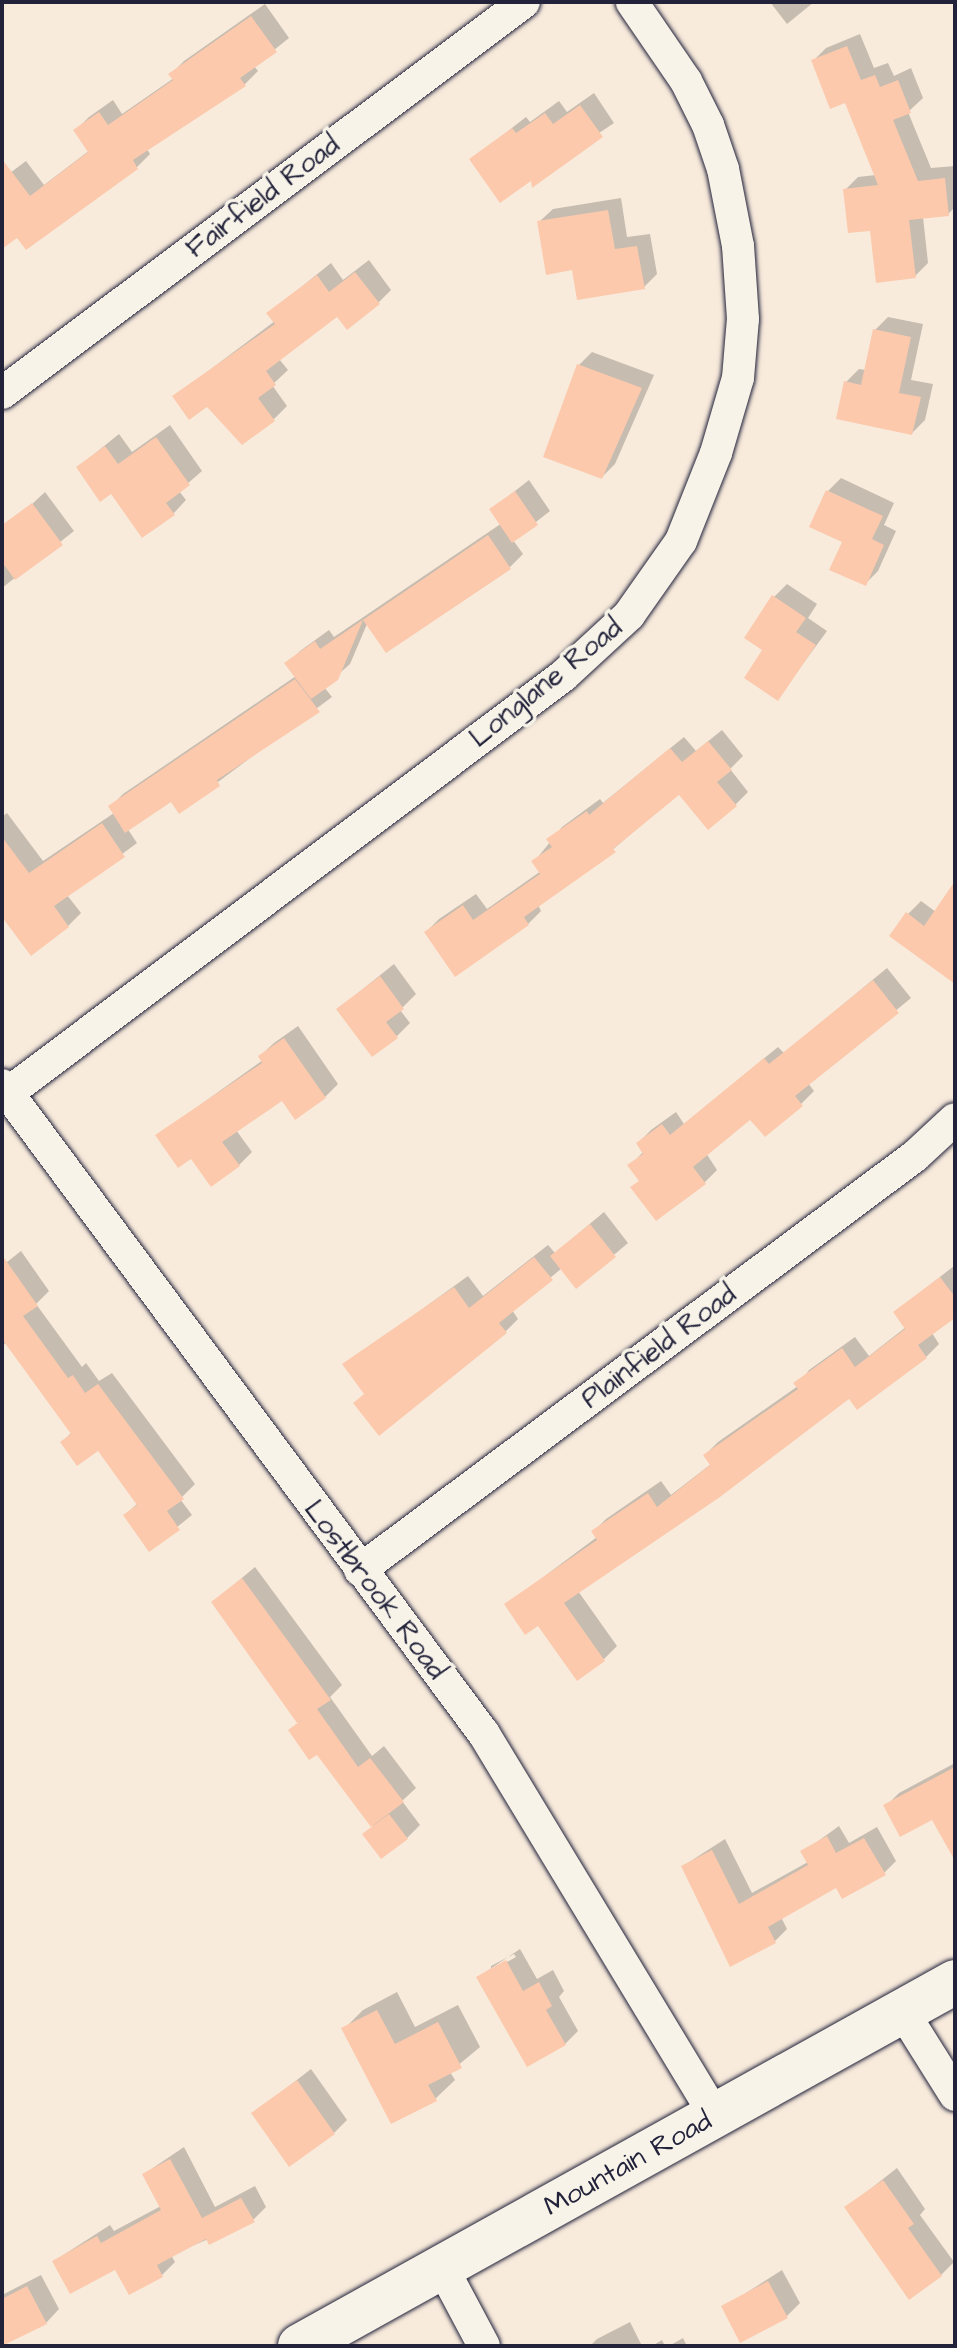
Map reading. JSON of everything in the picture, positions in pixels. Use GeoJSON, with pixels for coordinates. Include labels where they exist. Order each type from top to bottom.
{"type":"FeatureCollection","features":[{"type":"Feature","properties":{"kind":"main road","name":"Mountain Road"},"geometry":{"type":"LineString","coordinates":[[300,2346],[955,1982]]}},
{"type":"Feature","properties":{"kind":"street","name":"Fairfield Road"},"geometry":{"type":"LineString","coordinates":[[2,393],[524,2]]}},
{"type":"Feature","properties":{"kind":"street","name":"Longlane Road"},"geometry":{"type":"LineString","coordinates":[[5,1089],[563,676],[629,615],[681,541],[716,453],[738,378],[743,319],[738,246],[723,169],[708,125],[686,81],[632,2]]}},
{"type":"Feature","properties":{"kind":"street","name":"Lostbrook Road"},"geometry":{"type":"LineString","coordinates":[[5,1089],[484,1734],[715,2116]]}},
{"type":"Feature","properties":{"kind":"street","name":"Plainfield Road"},"geometry":{"type":"LineString","coordinates":[[360,1570],[915,1156],[955,1119]]}},
{"type":"Feature","properties":{"kind":"street"},"geometry":{"type":"LineString","coordinates":[[903,2012],[955,2095]]}},
{"type":"Feature","properties":{"kind":"street"},"geometry":{"type":"LineString","coordinates":[[442,2267],[484,2346]]}},
{"type":"Feature","properties":{"kind":"building"},"geometry":{"type":"Polygon","coordinates":[[[251,16],[277,52],[240,78],[246,86],[133,160],[138,169],[26,250],[17,238],[2,249],[2,159],[30,196],[88,152],[73,130],[99,112],[108,125],[173,80],[168,74],[251,16]]]}},
{"type":"Feature","properties":{"kind":"building"},"geometry":{"type":"Polygon","coordinates":[[[847,46],[861,80],[875,75],[880,87],[898,80],[911,113],[893,120],[918,181],[945,178],[949,216],[909,220],[916,278],[876,283],[870,231],[848,233],[843,189],[878,185],[845,103],[830,109],[811,60],[847,46]]]}},
{"type":"Feature","properties":{"kind":"building"},"geometry":{"type":"Polygon","coordinates":[[[580,105],[603,137],[532,188],[531,181],[500,203],[469,159],[512,128],[516,133],[545,113],[553,124],[580,105]]]}},
{"type":"Feature","properties":{"kind":"building"},"geometry":{"type":"Polygon","coordinates":[[[608,210],[615,249],[637,246],[645,289],[577,300],[572,270],[546,275],[537,221],[608,210]]]}},
{"type":"Feature","properties":{"kind":"building"},"geometry":{"type":"Polygon","coordinates":[[[355,272],[380,304],[347,330],[337,317],[266,371],[276,385],[258,398],[275,421],[242,445],[207,407],[189,420],[172,396],[275,324],[266,313],[317,275],[329,292],[355,272]]]}},
{"type":"Feature","properties":{"kind":"building"},"geometry":{"type":"Polygon","coordinates":[[[873,329],[911,337],[899,393],[921,397],[912,435],[836,419],[844,381],[861,385],[873,329]]]}},
{"type":"Feature","properties":{"kind":"building"},"geometry":{"type":"Polygon","coordinates":[[[577,364],[642,388],[602,479],[543,457],[577,364]]]}},
{"type":"Feature","properties":{"kind":"building"},"geometry":{"type":"Polygon","coordinates":[[[156,437],[190,485],[166,503],[175,515],[142,538],[111,494],[100,502],[76,467],[105,446],[118,464],[156,437]]]}},
{"type":"Feature","properties":{"kind":"building"},"geometry":{"type":"Polygon","coordinates":[[[826,490],[883,516],[872,539],[884,545],[866,586],[829,570],[842,542],[809,527],[826,490]]]}},
{"type":"Feature","properties":{"kind":"building"},"geometry":{"type":"Polygon","coordinates":[[[515,491],[538,525],[512,543],[489,509],[515,491]]]}},
{"type":"Feature","properties":{"kind":"building"},"geometry":{"type":"Polygon","coordinates":[[[32,503],[63,545],[15,580],[2,562],[2,525],[32,503]]]}},
{"type":"Feature","properties":{"kind":"building"},"geometry":{"type":"Polygon","coordinates":[[[488,535],[511,569],[386,653],[363,620],[338,680],[311,699],[284,663],[315,641],[320,649],[488,535]]]}},
{"type":"Feature","properties":{"kind":"building"},"geometry":{"type":"Polygon","coordinates":[[[772,595],[806,618],[796,632],[816,645],[778,701],[744,678],[762,650],[744,638],[772,595]]]}},
{"type":"Feature","properties":{"kind":"building"},"geometry":{"type":"Polygon","coordinates":[[[295,679],[320,712],[217,780],[220,786],[179,814],[171,802],[125,833],[108,806],[295,679]]]}},
{"type":"Feature","properties":{"kind":"building"},"geometry":{"type":"Polygon","coordinates":[[[708,741],[732,770],[717,782],[737,806],[708,830],[679,795],[613,849],[616,852],[524,917],[529,925],[455,977],[424,932],[463,905],[473,920],[540,874],[531,861],[552,847],[546,839],[587,811],[589,815],[670,748],[682,762],[708,741]]]}},
{"type":"Feature","properties":{"kind":"building"},"geometry":{"type":"Polygon","coordinates":[[[102,823],[125,857],[54,906],[69,927],[31,956],[2,917],[2,837],[29,873],[102,823]]]}},
{"type":"Feature","properties":{"kind":"building"},"geometry":{"type":"Polygon","coordinates":[[[955,881],[955,984],[889,936],[906,912],[924,926],[955,881]]]}},
{"type":"Feature","properties":{"kind":"building"},"geometry":{"type":"Polygon","coordinates":[[[380,976],[404,1009],[386,1022],[398,1038],[372,1057],[336,1009],[380,976]]]}},
{"type":"Feature","properties":{"kind":"building"},"geometry":{"type":"Polygon","coordinates":[[[873,980],[899,1013],[795,1096],[803,1106],[765,1137],[750,1120],[693,1167],[706,1184],[656,1221],[630,1187],[639,1181],[627,1165],[643,1154],[636,1143],[662,1124],[670,1135],[764,1058],[769,1064],[873,980]]]}},
{"type":"Feature","properties":{"kind":"building"},"geometry":{"type":"Polygon","coordinates":[[[284,1038],[326,1098],[295,1120],[282,1101],[222,1142],[240,1166],[211,1187],[191,1159],[178,1168],[155,1135],[262,1063],[258,1056],[284,1038]]]}},
{"type":"Feature","properties":{"kind":"building"},"geometry":{"type":"Polygon","coordinates":[[[590,1224],[616,1257],[576,1289],[550,1256],[590,1224]]]}},
{"type":"Feature","properties":{"kind":"building"},"geometry":{"type":"Polygon","coordinates":[[[2,1255],[38,1306],[23,1316],[68,1378],[73,1375],[85,1393],[98,1384],[184,1499],[167,1511],[180,1530],[149,1552],[123,1515],[137,1505],[98,1451],[77,1466],[60,1442],[71,1434],[2,1339],[2,1255]]]}},
{"type":"Feature","properties":{"kind":"building"},"geometry":{"type":"Polygon","coordinates":[[[534,1257],[553,1280],[499,1323],[507,1333],[379,1436],[353,1403],[364,1394],[342,1364],[454,1287],[469,1308],[534,1257]]]}},
{"type":"Feature","properties":{"kind":"building"},"geometry":{"type":"Polygon","coordinates":[[[940,1277],[955,1297],[955,1318],[918,1345],[927,1358],[857,1410],[849,1399],[720,1497],[564,1603],[605,1661],[577,1681],[538,1626],[525,1635],[504,1604],[597,1540],[591,1531],[648,1493],[657,1507],[710,1465],[703,1455],[798,1389],[793,1383],[842,1348],[855,1367],[905,1329],[893,1312],[940,1277]]]}},
{"type":"Feature","properties":{"kind":"building"},"geometry":{"type":"Polygon","coordinates":[[[242,1578],[331,1700],[317,1709],[358,1767],[370,1758],[404,1802],[371,1827],[317,1755],[309,1760],[288,1730],[303,1719],[297,1723],[211,1602],[242,1578]]]}},
{"type":"Feature","properties":{"kind":"building"},"geometry":{"type":"Polygon","coordinates":[[[955,1767],[955,1861],[932,1820],[900,1837],[883,1805],[955,1767]]]}},
{"type":"Feature","properties":{"kind":"building"},"geometry":{"type":"Polygon","coordinates":[[[389,1814],[408,1839],[381,1859],[362,1834],[389,1814]]]}},
{"type":"Feature","properties":{"kind":"building"},"geometry":{"type":"Polygon","coordinates":[[[827,1836],[836,1853],[864,1838],[886,1875],[842,1899],[836,1888],[768,1927],[776,1943],[730,1967],[681,1866],[712,1850],[739,1904],[808,1865],[800,1851],[827,1836]]]}},
{"type":"Feature","properties":{"kind":"building"},"geometry":{"type":"Polygon","coordinates":[[[506,1960],[523,1991],[539,1982],[552,2006],[546,2010],[566,2045],[527,2067],[476,1977],[506,1960]]]}},
{"type":"Feature","properties":{"kind":"building"},"geometry":{"type":"Polygon","coordinates":[[[377,2010],[395,2044],[438,2022],[462,2068],[428,2085],[437,2101],[391,2124],[341,2028],[377,2010]]]}},
{"type":"Feature","properties":{"kind":"building"},"geometry":{"type":"Polygon","coordinates":[[[297,2080],[335,2134],[289,2167],[251,2113],[297,2080]]]}},
{"type":"Feature","properties":{"kind":"building"},"geometry":{"type":"Polygon","coordinates":[[[170,2159],[202,2218],[241,2198],[255,2222],[209,2245],[206,2239],[157,2265],[163,2277],[129,2295],[115,2270],[70,2294],[52,2261],[97,2236],[101,2243],[161,2210],[142,2174],[170,2159]]]}},
{"type":"Feature","properties":{"kind":"building"},"geometry":{"type":"Polygon","coordinates":[[[883,2180],[914,2224],[908,2228],[942,2276],[909,2300],[844,2207],[883,2180]]]}},
{"type":"Feature","properties":{"kind":"building"},"geometry":{"type":"Polygon","coordinates":[[[768,2281],[788,2318],[740,2343],[721,2306],[768,2281]]]}},
{"type":"Feature","properties":{"kind":"building"},"geometry":{"type":"Polygon","coordinates":[[[27,2286],[47,2324],[2,2346],[2,2299],[27,2286]]]}}]}
